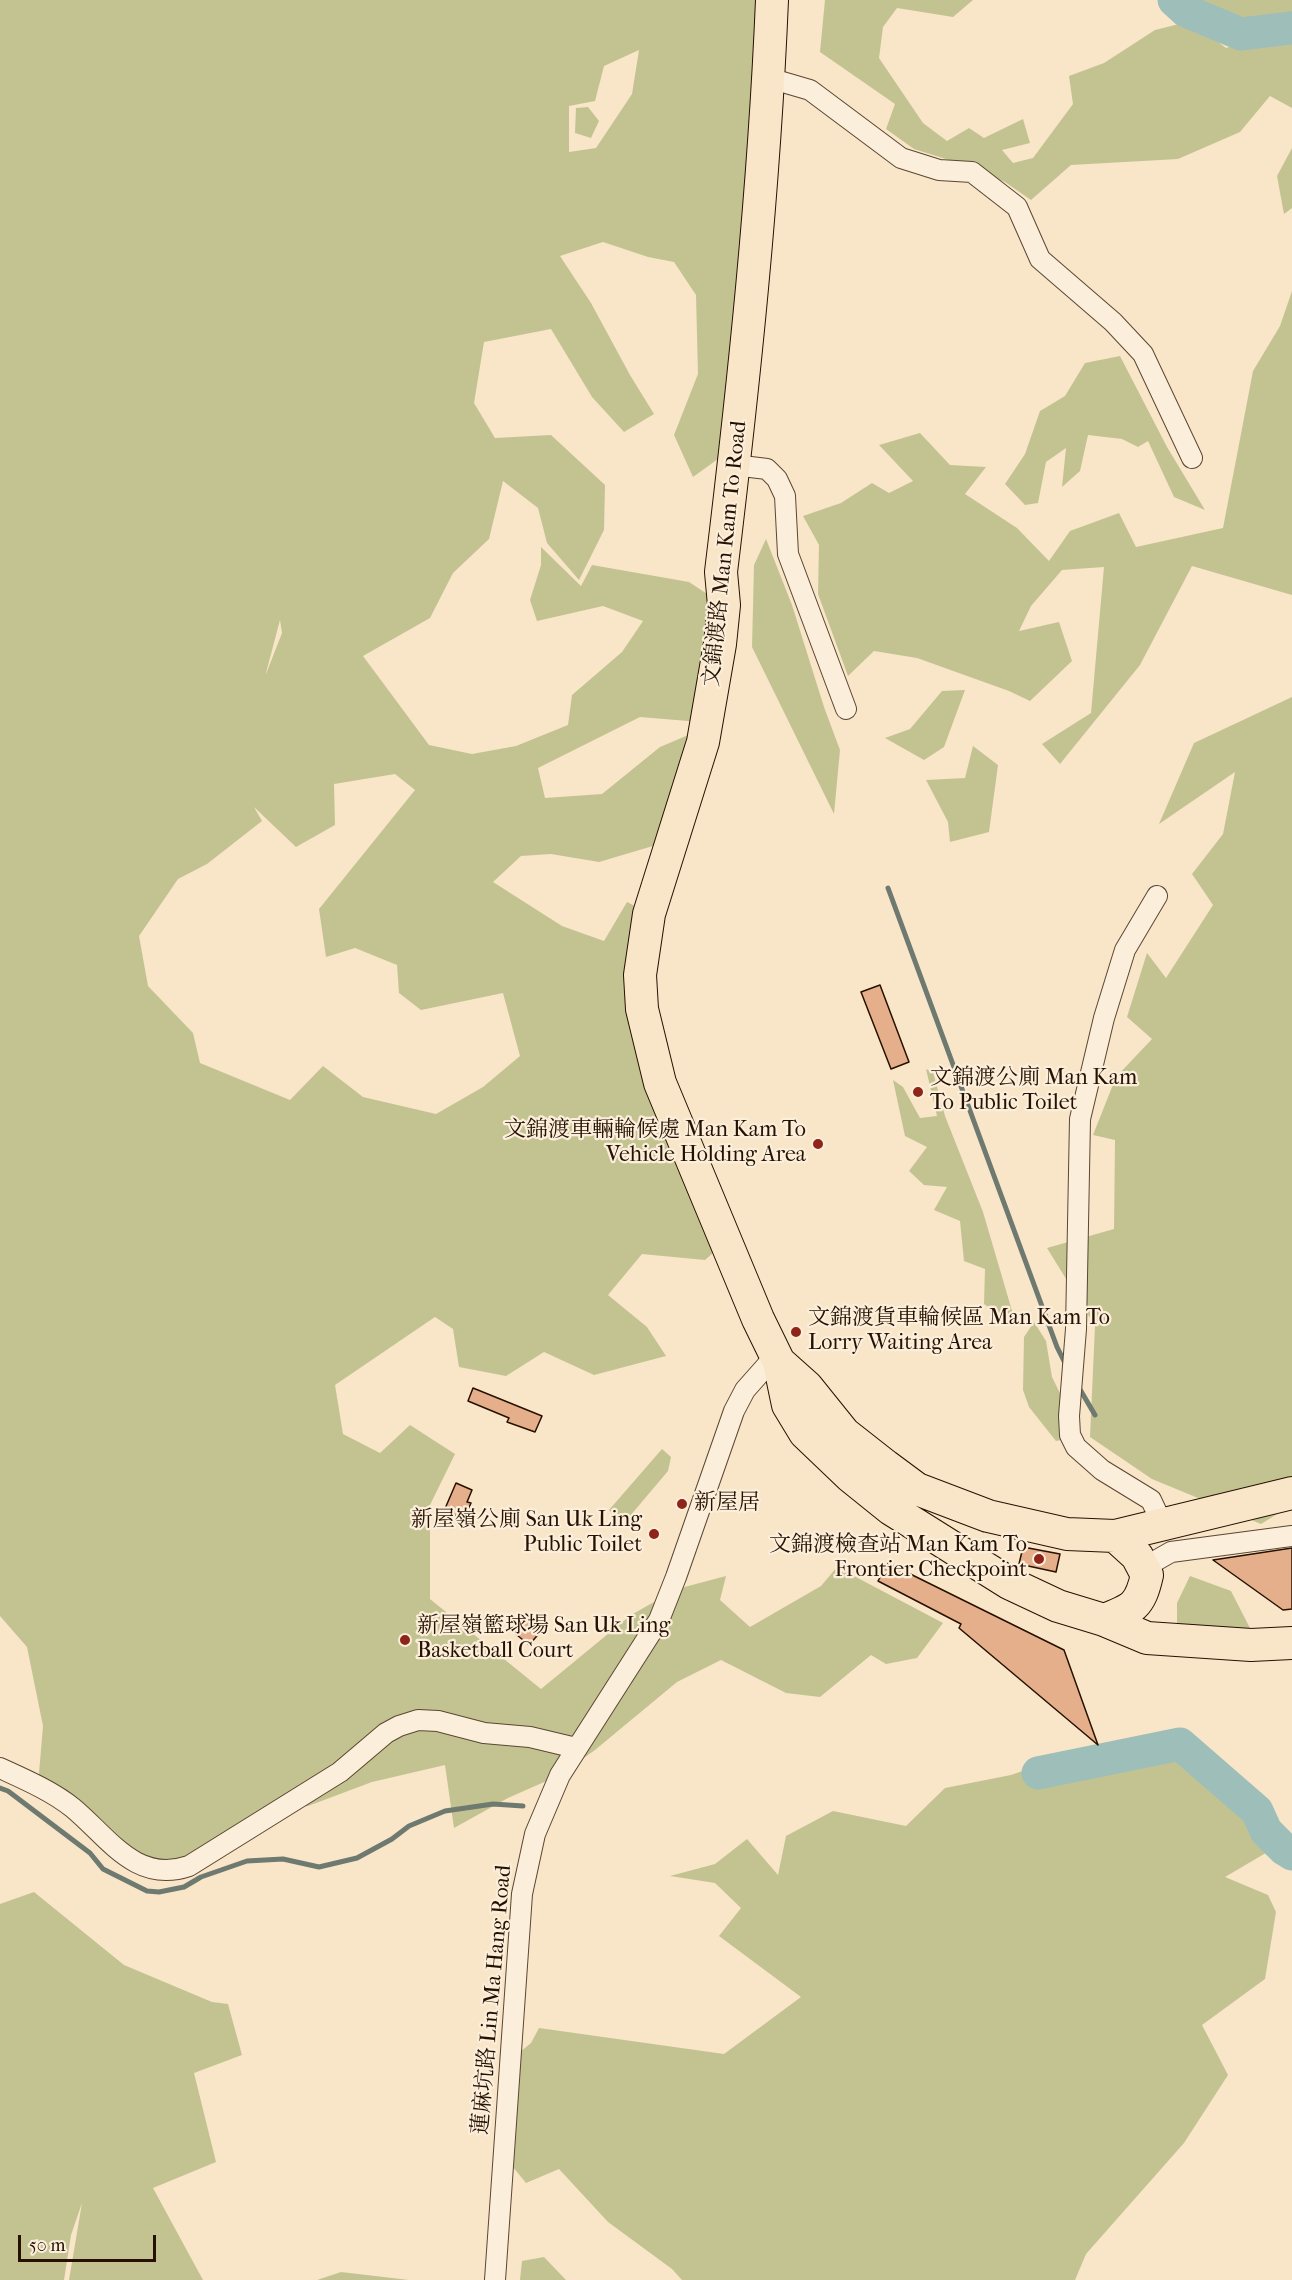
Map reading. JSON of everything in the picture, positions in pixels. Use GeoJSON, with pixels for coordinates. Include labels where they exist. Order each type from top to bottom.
{"type":"FeatureCollection","features":[{"type":"Feature","properties":{"kind":"main road","name":"文錦渡路 Man Kam To Road"},"geometry":{"type":"LineString","coordinates":[[771,0],[769,78],[749,335],[721,572],[724,604],[720,644],[703,742],[649,914],[640,975],[642,1009],[660,1083],[758,1319],[778,1358],[788,1405],[805,1433],[850,1476],[891,1509],[1009,1583],[1058,1606],[1104,1620],[1147,1638],[1251,1645],[1292,1643]]}},
{"type":"Feature","properties":{"kind":"main road","name":"文錦渡路 Man Kam To Road"},"geometry":{"type":"LineString","coordinates":[[778,1358],[807,1387],[844,1433],[917,1489],[988,1516],[1067,1534],[1115,1536],[1292,1493]]}},
{"type":"Feature","properties":{"kind":"main road"},"geometry":{"type":"LineString","coordinates":[[1104,1620],[1129,1611],[1143,1594],[1147,1575],[1137,1556],[1115,1536]]}},
{"type":"Feature","properties":{"kind":"street"},"geometry":{"type":"LineString","coordinates":[[769,78],[810,90],[901,158],[939,170],[972,172],[1017,207],[1040,259],[1113,322],[1143,354],[1192,458]]}},
{"type":"Feature","properties":{"kind":"street"},"geometry":{"type":"LineString","coordinates":[[734,465],[767,469],[777,479],[785,496],[788,554],[846,709]]}},
{"type":"Feature","properties":{"kind":"street"},"geometry":{"type":"LineString","coordinates":[[1153,1527],[1159,1518],[1151,1500],[1102,1470],[1076,1447],[1070,1435],[1069,1416],[1076,1329],[1080,1119],[1104,1018],[1125,950],[1158,896]]}},
{"type":"Feature","properties":{"kind":"street","name":"蓮麻坑路 Lin Ma Hang Road"},"geometry":{"type":"LineString","coordinates":[[495,2280],[522,1894],[535,1834],[550,1797],[576,1748],[659,1620],[734,1411],[745,1390],[778,1358]]}},
{"type":"Feature","properties":{"kind":"street"},"geometry":{"type":"LineString","coordinates":[[1143,1568],[1171,1552],[1292,1536]]}},
{"type":"Feature","properties":{"kind":"street"},"geometry":{"type":"LineString","coordinates":[[0,1767],[71,1807],[129,1858],[152,1869],[166,1871],[189,1866],[340,1772],[386,1732],[418,1720],[438,1721],[484,1732],[530,1737],[576,1748]]}},
{"type":"Feature","properties":{"kind":"green space"},"geometry":{"type":"Polygon","coordinates":[[[0,0],[769,0],[736,446],[693,477],[674,435],[698,374],[696,295],[674,262],[648,257],[603,242],[560,256],[591,303],[654,414],[624,432],[592,397],[551,329],[484,342],[474,403],[495,438],[551,435],[605,485],[604,530],[579,580],[547,543],[538,508],[503,481],[489,539],[453,573],[430,618],[363,656],[429,745],[472,754],[516,746],[568,725],[572,695],[622,652],[643,621],[603,606],[537,621],[530,600],[541,565],[541,547],[581,586],[592,565],[689,582],[724,605],[712,723],[640,717],[538,768],[545,798],[602,794],[660,747],[700,730],[663,843],[599,862],[551,854],[521,856],[493,882],[562,926],[604,941],[627,902],[643,910],[633,1009],[722,1245],[705,1260],[642,1254],[608,1295],[647,1327],[666,1356],[594,1375],[544,1352],[506,1376],[459,1367],[453,1329],[435,1317],[335,1385],[343,1434],[380,1453],[410,1425],[455,1454],[430,1505],[430,1599],[541,1689],[631,1615],[677,1589],[726,1576],[720,1600],[750,1627],[821,1586],[837,1567],[943,1623],[917,1658],[886,1664],[871,1655],[820,1697],[786,1693],[721,1660],[677,1682],[595,1750],[560,1775],[508,1798],[454,1828],[445,1765],[372,1782],[308,1806],[290,1808],[203,1860],[153,1870],[38,1785],[43,1726],[27,1647],[0,1616],[0,0]],[[639,50],[604,66],[595,101],[569,106],[569,152],[596,148],[632,94],[639,50]],[[280,620],[266,674],[282,633],[280,620]],[[395,774],[334,784],[335,825],[296,847],[254,807],[262,821],[207,864],[178,879],[139,936],[148,986],[193,1033],[200,1063],[290,1100],[323,1066],[363,1097],[436,1114],[483,1087],[520,1056],[503,993],[421,1010],[399,993],[397,965],[355,948],[326,957],[319,909],[415,790],[395,774]]]}},
{"type":"Feature","properties":{"kind":"green space"},"geometry":{"type":"Polygon","coordinates":[[[825,0],[973,0],[953,17],[897,8],[883,27],[879,58],[923,123],[947,141],[969,128],[984,138],[1023,119],[1030,143],[1002,150],[1013,163],[1033,158],[1073,104],[1069,76],[1104,63],[1155,30],[1191,21],[1226,48],[1262,36],[1292,41],[1292,108],[1270,96],[1240,132],[1178,159],[1071,165],[1031,200],[1005,182],[968,166],[914,149],[886,129],[895,104],[820,52],[825,0]]]}},
{"type":"Feature","properties":{"kind":"green space"},"geometry":{"type":"Polygon","coordinates":[[[1185,0],[1292,0],[1292,20],[1227,28],[1185,0]]]}},
{"type":"Feature","properties":{"kind":"green space"},"geometry":{"type":"Polygon","coordinates":[[[588,107],[599,121],[591,138],[575,133],[576,108],[588,107]]]}},
{"type":"Feature","properties":{"kind":"green space"},"geometry":{"type":"Polygon","coordinates":[[[1292,148],[1292,208],[1284,214],[1277,176],[1292,148]]]}},
{"type":"Feature","properties":{"kind":"green space"},"geometry":{"type":"Polygon","coordinates":[[[1292,291],[1292,595],[1192,566],[1140,665],[1060,764],[1042,744],[1091,713],[1104,567],[1062,570],[1031,606],[1019,631],[1059,622],[1072,661],[1030,701],[1009,691],[917,658],[874,651],[848,676],[818,594],[819,545],[803,516],[841,503],[872,483],[889,493],[913,481],[879,445],[920,433],[950,465],[986,467],[965,494],[1017,528],[1049,561],[1070,531],[1119,513],[1136,547],[1223,528],[1253,371],[1280,326],[1292,291]]]}},
{"type":"Feature","properties":{"kind":"green space"},"geometry":{"type":"Polygon","coordinates":[[[1120,356],[1167,447],[1205,510],[1174,497],[1148,441],[1138,447],[1122,439],[1088,435],[1080,471],[1062,487],[1066,448],[1046,462],[1038,503],[1025,505],[1005,484],[1025,454],[1040,411],[1065,396],[1085,363],[1120,356]]]}},
{"type":"Feature","properties":{"kind":"green space"},"geometry":{"type":"Polygon","coordinates":[[[766,539],[792,605],[840,750],[834,814],[752,647],[754,565],[766,539]]]}},
{"type":"Feature","properties":{"kind":"green space"},"geometry":{"type":"Polygon","coordinates":[[[965,690],[944,747],[924,760],[885,738],[910,729],[942,691],[965,690]]]}},
{"type":"Feature","properties":{"kind":"green space"},"geometry":{"type":"Polygon","coordinates":[[[1292,697],[1292,1505],[1261,1524],[1152,1479],[1090,1437],[1095,1326],[1047,1248],[1114,1229],[1115,1140],[1093,1135],[1116,1077],[1152,1039],[1127,1017],[1147,953],[1166,978],[1213,905],[1192,874],[1223,834],[1235,772],[1159,824],[1194,743],[1292,697]]]}},
{"type":"Feature","properties":{"kind":"green space"},"geometry":{"type":"Polygon","coordinates":[[[973,746],[998,765],[989,832],[950,842],[948,822],[926,780],[965,778],[973,746]]]}},
{"type":"Feature","properties":{"kind":"green space"},"geometry":{"type":"Polygon","coordinates":[[[926,1069],[933,1072],[945,1116],[983,1212],[1015,1321],[1007,1320],[984,1304],[985,1269],[964,1261],[960,1221],[934,1210],[947,1187],[924,1185],[909,1171],[927,1147],[905,1136],[893,1080],[903,1087],[920,1118],[937,1116],[926,1069]]]}},
{"type":"Feature","properties":{"kind":"green space"},"geometry":{"type":"Polygon","coordinates":[[[1034,1322],[1046,1341],[1052,1377],[1081,1436],[1056,1441],[1029,1407],[1023,1390],[1024,1337],[1034,1322]]]}},
{"type":"Feature","properties":{"kind":"green space"},"geometry":{"type":"Polygon","coordinates":[[[662,1449],[671,1457],[668,1471],[630,1516],[620,1521],[609,1510],[662,1449]]]}},
{"type":"Feature","properties":{"kind":"green space"},"geometry":{"type":"Polygon","coordinates":[[[1190,1576],[1231,1591],[1253,1634],[1190,1631],[1177,1623],[1177,1603],[1190,1576]]]}},
{"type":"Feature","properties":{"kind":"green space"},"geometry":{"type":"Polygon","coordinates":[[[1177,1734],[1253,1801],[1276,1847],[1225,1877],[1268,1895],[1276,1912],[1265,1979],[1202,2025],[1228,2075],[1184,2143],[1086,2254],[1075,2280],[682,2280],[672,2269],[608,2222],[559,2169],[526,2183],[508,2161],[509,2061],[531,2043],[539,2028],[724,2054],[801,1997],[719,1936],[741,1908],[715,1883],[670,1876],[715,1864],[747,1839],[778,1875],[786,1836],[833,1811],[906,1826],[945,1788],[1011,1775],[1092,1747],[1130,1751],[1152,1736],[1177,1734]]]}},
{"type":"Feature","properties":{"kind":"green space"},"geometry":{"type":"Polygon","coordinates":[[[34,1892],[124,1965],[212,2002],[228,2004],[242,2055],[194,2073],[216,2162],[153,2188],[203,2280],[69,2280],[82,2203],[71,2235],[64,2280],[0,2280],[0,1904],[34,1892]]]}},
{"type":"Feature","properties":{"kind":"green space"},"geometry":{"type":"Polygon","coordinates":[[[544,2257],[566,2280],[520,2280],[522,2261],[544,2257]]]}},
{"type":"Feature","properties":{"kind":"green space"},"geometry":{"type":"Polygon","coordinates":[[[341,2272],[409,2280],[317,2280],[341,2272]]]}},
{"type":"Feature","properties":{"kind":"building"},"geometry":{"type":"Polygon","coordinates":[[[880,985],[909,1062],[891,1069],[861,992],[880,985]]]}},
{"type":"Feature","properties":{"kind":"building"},"geometry":{"type":"Polygon","coordinates":[[[473,1388],[542,1416],[535,1432],[507,1422],[509,1418],[468,1401],[473,1388]]]}},
{"type":"Feature","properties":{"kind":"building"},"geometry":{"type":"Polygon","coordinates":[[[456,1483],[472,1490],[467,1502],[471,1503],[464,1519],[444,1511],[456,1483]]]}},
{"type":"Feature","properties":{"kind":"building","name":"文錦渡檢查站 Man Kam To Frontier Checkpoint"},"geometry":{"type":"Polygon","coordinates":[[[1023,1547],[1060,1554],[1056,1572],[1019,1564],[1023,1547]]]}},
{"type":"Feature","properties":{"kind":"building"},"geometry":{"type":"Polygon","coordinates":[[[1292,1548],[1292,1609],[1283,1610],[1213,1560],[1292,1548]]]}},
{"type":"Feature","properties":{"kind":"building"},"geometry":{"type":"Polygon","coordinates":[[[888,1563],[1064,1650],[1098,1745],[959,1628],[961,1624],[878,1581],[888,1563]]]}},
{"type":"Feature","properties":{"kind":"building"},"geometry":{"type":"Polygon","coordinates":[[[526,1614],[543,1629],[529,1645],[511,1630],[526,1614]]]}},
{"type":"Feature","properties":{"kind":"waterway"},"geometry":{"type":"LineString","coordinates":[[1174,0],[1186,11],[1241,34],[1292,28]]}},
{"type":"Feature","properties":{"kind":"waterway"},"geometry":{"type":"LineString","coordinates":[[888,888],[1057,1347],[1067,1367]]}},
{"type":"Feature","properties":{"kind":"waterway"},"geometry":{"type":"LineString","coordinates":[[1078,1386],[1095,1415]]}},
{"type":"Feature","properties":{"kind":"waterway"},"geometry":{"type":"LineString","coordinates":[[1038,1773],[1180,1744],[1257,1811],[1266,1831],[1292,1854]]}},
{"type":"Feature","properties":{"kind":"waterway"},"geometry":{"type":"LineString","coordinates":[[0,1788],[8,1791],[90,1853],[103,1869],[147,1891],[159,1892],[184,1887],[201,1877],[247,1861],[283,1859],[319,1867],[357,1858],[392,1839],[409,1826],[445,1811],[493,1804],[523,1806]]}},
{"type":"Feature","properties":{"kind":"place","name":"文錦渡公廁 Man Kam To Public Toilet"},"geometry":{"type":"Point","coordinates":[918,1092]}},
{"type":"Feature","properties":{"kind":"place","name":"文錦渡車輛輪候處 Man Kam To Vehicle Holding Area"},"geometry":{"type":"Point","coordinates":[818,1144]}},
{"type":"Feature","properties":{"kind":"place","name":"文錦渡貨車輪候區 Man Kam To Lorry Waiting Area"},"geometry":{"type":"Point","coordinates":[796,1332]}},
{"type":"Feature","properties":{"kind":"place","name":"新屋居"},"geometry":{"type":"Point","coordinates":[682,1504]}},
{"type":"Feature","properties":{"kind":"place","name":"新屋嶺公廁 San Uk Ling Public Toilet"},"geometry":{"type":"Point","coordinates":[654,1534]}},
{"type":"Feature","properties":{"kind":"place","name":"文錦渡檢查站 Man Kam To Frontier Checkpoint"},"geometry":{"type":"Point","coordinates":[1039,1559]}},
{"type":"Feature","properties":{"kind":"place","name":"新屋嶺籃球場 San Uk Ling Basketball Court"},"geometry":{"type":"Point","coordinates":[405,1640]}}]}
